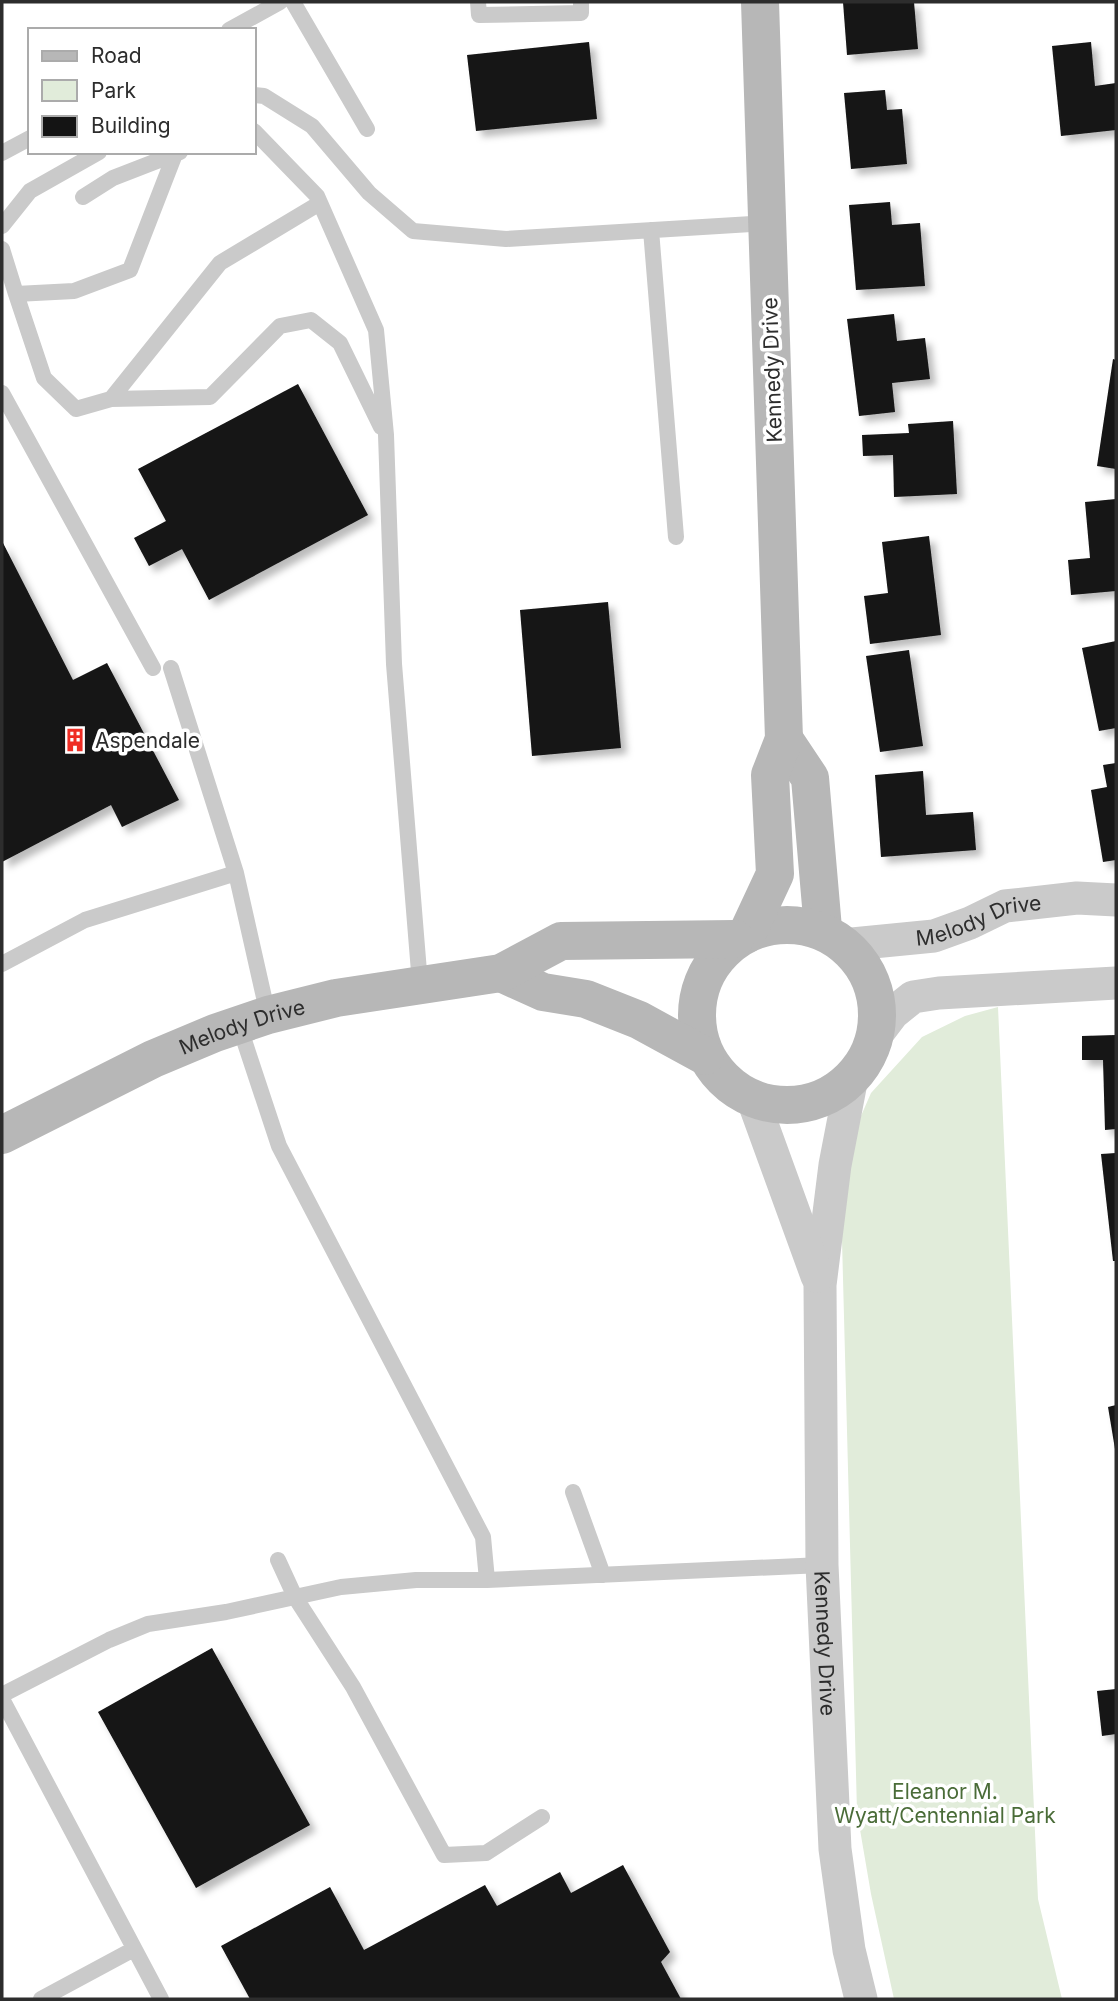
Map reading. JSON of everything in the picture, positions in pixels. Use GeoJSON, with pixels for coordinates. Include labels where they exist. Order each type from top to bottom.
{"type":"FeatureCollection","features":[{"type":"Feature","properties":{"kind":"street","name":"Kennedy Drive"},"geometry":{"type":"LineString","coordinates":[[741,936],[775,874],[770,775],[783,739],[760,2]]}},
{"type":"Feature","properties":{"kind":"street"},"geometry":{"type":"LineString","coordinates":[[783,739],[810,778],[832,937]]}},
{"type":"Feature","properties":{"kind":"street","name":"Melody Drive"},"geometry":{"type":"LineString","coordinates":[[832,937],[934,936],[1005,906],[1076,898],[1116,900]]}},
{"type":"Feature","properties":{"kind":"street"},"geometry":{"type":"LineString","coordinates":[[782,926],[832,937],[858,958],[877,997],[878,1014],[871,1042],[860,1067],[834,1092],[811,1102],[793,1105],[775,1105],[751,1097],[733,1087],[716,1072],[705,1056],[697,1014],[699,994],[716,958],[741,936],[764,928],[782,926]]}},
{"type":"Feature","properties":{"kind":"street","name":"Melody Drive"},"geometry":{"type":"LineString","coordinates":[[2,1135],[153,1059],[253,1020],[336,998],[501,973],[561,941],[741,936]]}},
{"type":"Feature","properties":{"kind":"street"},"geometry":{"type":"LineString","coordinates":[[501,973],[543,992],[586,999],[639,1020],[705,1056]]}},
{"type":"Feature","properties":{"kind":"street"},"geometry":{"type":"LineString","coordinates":[[871,1042],[893,1013],[913,997],[939,993],[1116,983]]}},
{"type":"Feature","properties":{"kind":"street","name":"Kennedy Drive"},"geometry":{"type":"LineString","coordinates":[[852,1077],[835,1165],[820,1285],[822,1565],[835,1849],[849,1950],[861,1999]]}},
{"type":"Feature","properties":{"kind":"street","name":"Kennedy Drive"},"geometry":{"type":"LineString","coordinates":[[751,1097],[820,1285]]}},
{"type":"Feature","properties":{"kind":"lane"},"geometry":{"type":"LineString","coordinates":[[233,28],[280,2]]}},
{"type":"Feature","properties":{"kind":"lane"},"geometry":{"type":"LineString","coordinates":[[293,2],[367,129]]}},
{"type":"Feature","properties":{"kind":"lane"},"geometry":{"type":"LineString","coordinates":[[478,2],[479,15],[582,13],[581,2]]}},
{"type":"Feature","properties":{"kind":"lane"},"geometry":{"type":"LineString","coordinates":[[256,95],[264,96],[312,126],[369,193],[412,231],[506,239],[767,223]]}},
{"type":"Feature","properties":{"kind":"lane"},"geometry":{"type":"LineString","coordinates":[[256,133],[317,196],[376,330],[386,435],[394,664],[420,984]]}},
{"type":"Feature","properties":{"kind":"lane"},"geometry":{"type":"LineString","coordinates":[[2,153],[28,139]]}},
{"type":"Feature","properties":{"kind":"lane"},"geometry":{"type":"LineString","coordinates":[[2,226],[30,191],[95,154]]}},
{"type":"Feature","properties":{"kind":"lane"},"geometry":{"type":"LineString","coordinates":[[83,197],[113,178],[175,154]]}},
{"type":"Feature","properties":{"kind":"lane"},"geometry":{"type":"LineString","coordinates":[[16,294],[74,291],[130,270],[178,154]]}},
{"type":"Feature","properties":{"kind":"lane"},"geometry":{"type":"LineString","coordinates":[[111,399],[220,263],[320,203]]}},
{"type":"Feature","properties":{"kind":"lane"},"geometry":{"type":"LineString","coordinates":[[651,230],[676,537]]}},
{"type":"Feature","properties":{"kind":"lane"},"geometry":{"type":"LineString","coordinates":[[2,249],[44,378],[76,409],[111,399],[210,397],[280,326],[311,320],[340,343],[386,435]]}},
{"type":"Feature","properties":{"kind":"lane"},"geometry":{"type":"LineString","coordinates":[[2,393],[153,668]]}},
{"type":"Feature","properties":{"kind":"lane"},"geometry":{"type":"LineString","coordinates":[[171,668],[236,873],[253,1020],[279,1146],[483,1537],[487,1580]]}},
{"type":"Feature","properties":{"kind":"lane"},"geometry":{"type":"LineString","coordinates":[[2,964],[85,920],[236,873]]}},
{"type":"Feature","properties":{"kind":"lane"},"geometry":{"type":"LineString","coordinates":[[573,1492],[603,1574]]}},
{"type":"Feature","properties":{"kind":"lane"},"geometry":{"type":"LineString","coordinates":[[278,1560],[295,1597],[354,1687],[444,1855],[486,1853],[542,1817]]}},
{"type":"Feature","properties":{"kind":"lane"},"geometry":{"type":"LineString","coordinates":[[160,1999],[2,1697],[109,1640],[148,1624],[226,1612],[341,1587],[416,1580],[487,1580],[822,1565]]}},
{"type":"Feature","properties":{"kind":"lane"},"geometry":{"type":"LineString","coordinates":[[41,1999],[134,1949]]}},
{"type":"Feature","properties":{"kind":"green space","name":"Eleanor M. Wyatt/Centennial Park"},"geometry":{"type":"Polygon","coordinates":[[[998,1007],[1038,1899],[1062,1999],[894,1999],[871,1894],[857,1812],[840,1164],[871,1093],[922,1037],[965,1016],[998,1007]]]}},
{"type":"Feature","properties":{"kind":"building"},"geometry":{"type":"Polygon","coordinates":[[[843,2],[914,2],[918,49],[847,55],[843,2]]]}},
{"type":"Feature","properties":{"kind":"building"},"geometry":{"type":"Polygon","coordinates":[[[589,42],[597,119],[476,131],[467,55],[589,42]]]}},
{"type":"Feature","properties":{"kind":"building"},"geometry":{"type":"Polygon","coordinates":[[[1091,42],[1095,86],[1116,83],[1116,130],[1061,136],[1052,46],[1091,42]]]}},
{"type":"Feature","properties":{"kind":"building"},"geometry":{"type":"Polygon","coordinates":[[[885,90],[887,110],[902,109],[907,164],[851,169],[844,93],[885,90]]]}},
{"type":"Feature","properties":{"kind":"building"},"geometry":{"type":"Polygon","coordinates":[[[890,202],[892,225],[920,223],[925,286],[856,290],[849,205],[890,202]]]}},
{"type":"Feature","properties":{"kind":"building"},"geometry":{"type":"Polygon","coordinates":[[[894,314],[897,341],[925,338],[930,379],[892,383],[895,412],[859,416],[847,319],[894,314]]]}},
{"type":"Feature","properties":{"kind":"building"},"geometry":{"type":"Polygon","coordinates":[[[1113,359],[1116,360],[1116,469],[1097,466],[1113,359]]]}},
{"type":"Feature","properties":{"kind":"building"},"geometry":{"type":"Polygon","coordinates":[[[298,384],[368,515],[209,600],[182,549],[149,566],[134,538],[166,521],[138,469],[298,384]]]}},
{"type":"Feature","properties":{"kind":"building"},"geometry":{"type":"Polygon","coordinates":[[[953,421],[957,494],[894,497],[893,455],[863,456],[862,435],[909,433],[908,424],[953,421]]]}},
{"type":"Feature","properties":{"kind":"building"},"geometry":{"type":"Polygon","coordinates":[[[1116,499],[1116,591],[1071,595],[1068,560],[1090,558],[1085,502],[1116,499]]]}},
{"type":"Feature","properties":{"kind":"building"},"geometry":{"type":"Polygon","coordinates":[[[929,536],[941,635],[870,644],[864,596],[888,593],[882,542],[929,536]]]}},
{"type":"Feature","properties":{"kind":"building","name":"Aspendale"},"geometry":{"type":"Polygon","coordinates":[[[2,541],[73,680],[107,663],[179,800],[122,827],[111,805],[2,862],[2,541]]]}},
{"type":"Feature","properties":{"kind":"building"},"geometry":{"type":"Polygon","coordinates":[[[608,602],[621,748],[532,756],[520,610],[608,602]]]}},
{"type":"Feature","properties":{"kind":"building"},"geometry":{"type":"Polygon","coordinates":[[[1116,641],[1116,728],[1099,731],[1082,648],[1116,641]]]}},
{"type":"Feature","properties":{"kind":"building"},"geometry":{"type":"Polygon","coordinates":[[[909,650],[923,746],[880,752],[866,656],[909,650]]]}},
{"type":"Feature","properties":{"kind":"building"},"geometry":{"type":"Polygon","coordinates":[[[1116,763],[1116,860],[1103,862],[1091,790],[1107,787],[1103,765],[1116,763]]]}},
{"type":"Feature","properties":{"kind":"building"},"geometry":{"type":"Polygon","coordinates":[[[923,771],[926,815],[973,812],[976,850],[881,857],[875,775],[923,771]]]}},
{"type":"Feature","properties":{"kind":"building"},"geometry":{"type":"Polygon","coordinates":[[[1116,1035],[1116,1129],[1105,1130],[1103,1060],[1082,1060],[1082,1036],[1116,1035]]]}},
{"type":"Feature","properties":{"kind":"building"},"geometry":{"type":"Polygon","coordinates":[[[1116,1153],[1116,1261],[1113,1261],[1101,1154],[1116,1153]]]}},
{"type":"Feature","properties":{"kind":"building"},"geometry":{"type":"Polygon","coordinates":[[[1116,1405],[1116,1449],[1115,1449],[1108,1407],[1116,1405]]]}},
{"type":"Feature","properties":{"kind":"building"},"geometry":{"type":"Polygon","coordinates":[[[212,1648],[310,1825],[196,1888],[98,1712],[212,1648]]]}},
{"type":"Feature","properties":{"kind":"building"},"geometry":{"type":"Polygon","coordinates":[[[1116,1689],[1116,1734],[1102,1736],[1097,1691],[1116,1689]]]}},
{"type":"Feature","properties":{"kind":"building"},"geometry":{"type":"Polygon","coordinates":[[[623,1865],[670,1952],[661,1962],[681,1999],[250,1999],[221,1946],[330,1887],[364,1950],[485,1885],[497,1906],[560,1872],[571,1893],[623,1865]]]}},
{"type":"Feature","properties":{"kind":"place","name":"Aspendale"},"geometry":{"type":"Point","coordinates":[75,740]}}]}
